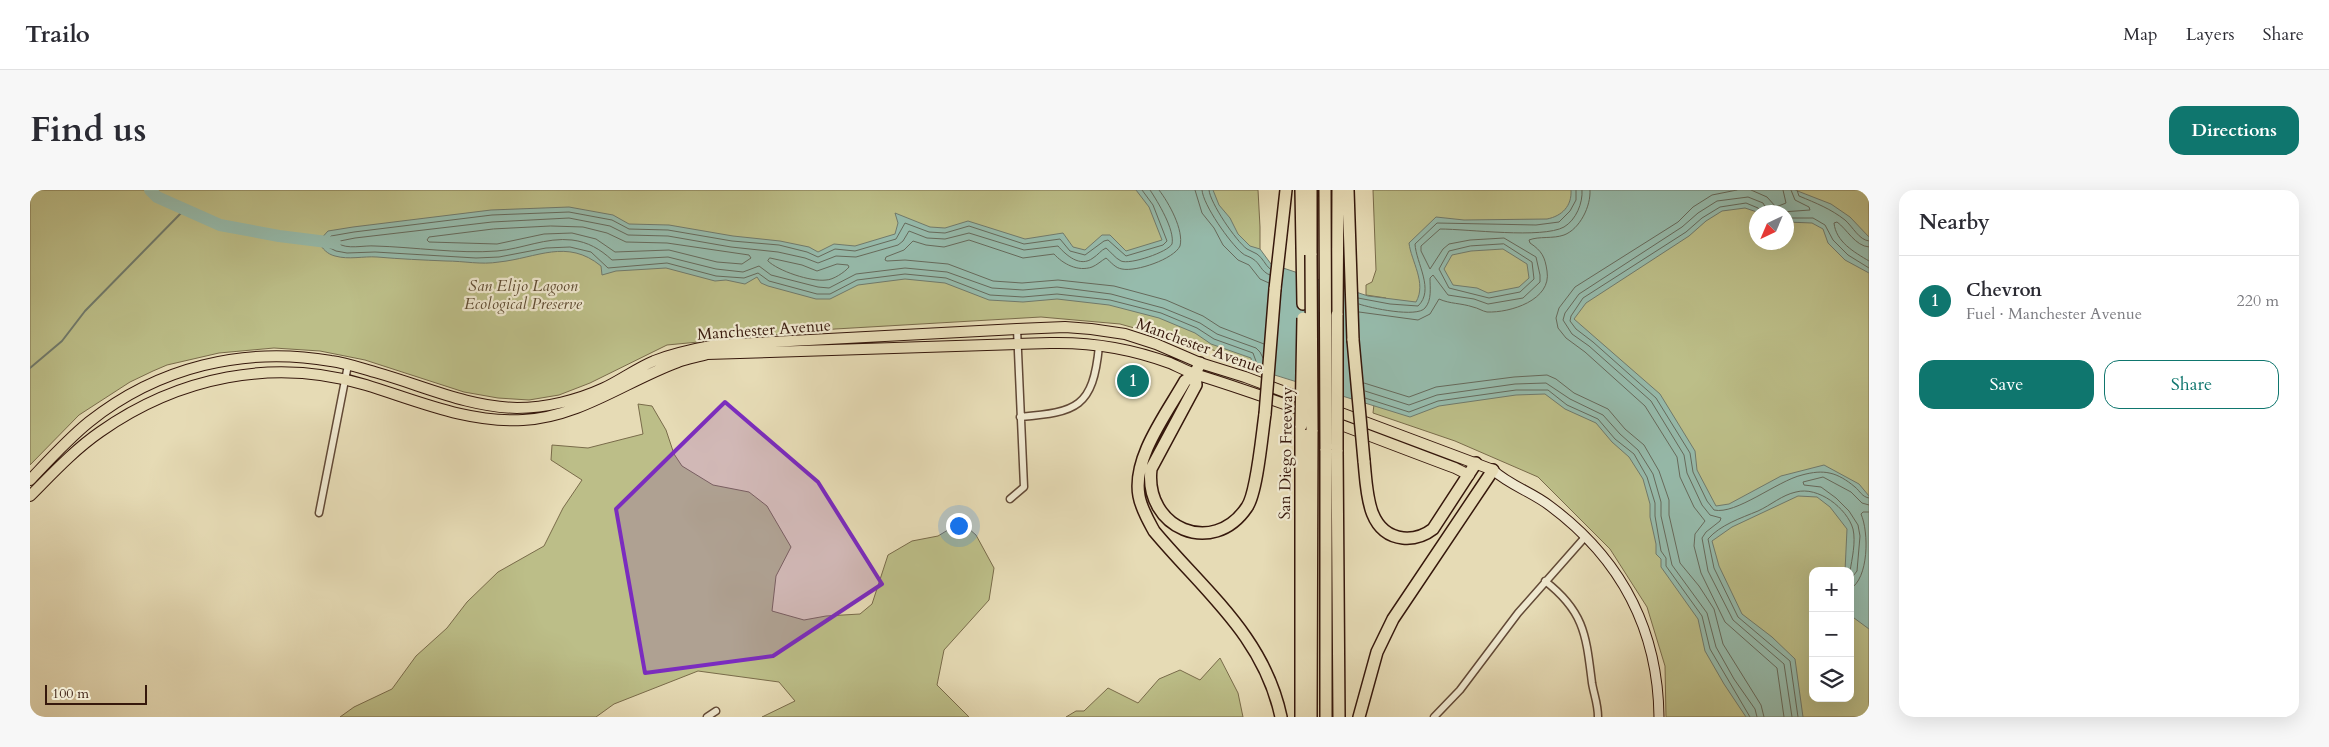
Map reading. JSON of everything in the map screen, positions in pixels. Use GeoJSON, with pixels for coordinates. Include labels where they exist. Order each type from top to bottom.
{"type":"FeatureCollection","features":[{"type":"Feature","properties":{"kind":"highway"},"geometry":{"type":"LineString","coordinates":[[1200,363],[1195,374],[1196,385],[1151,469],[1150,484],[1154,501],[1164,517],[1176,526],[1188,532],[1218,532],[1241,516],[1249,505],[1254,491],[1265,414],[1286,190]]}},
{"type":"Feature","properties":{"kind":"highway","name":"San Diego Freeway"},"geometry":{"type":"LineString","coordinates":[[1301,190],[1306,254],[1307,428],[1301,717]]}},
{"type":"Feature","properties":{"kind":"highway"},"geometry":{"type":"LineString","coordinates":[[1306,254],[1311,190]]}},
{"type":"Feature","properties":{"kind":"highway"},"geometry":{"type":"LineString","coordinates":[[1325,190],[1338,717]]}},
{"type":"Feature","properties":{"kind":"highway"},"geometry":{"type":"LineString","coordinates":[[1326,717],[1338,190]]}},
{"type":"Feature","properties":{"kind":"highway"},"geometry":{"type":"LineString","coordinates":[[1348,190],[1353,340],[1368,502],[1372,514],[1382,528],[1398,537],[1412,538],[1426,534],[1432,529],[1476,463]]}},
{"type":"Feature","properties":{"kind":"highway"},"geometry":{"type":"LineString","coordinates":[[1195,374],[1185,381],[1145,453],[1139,470],[1139,496],[1145,514],[1154,531],[1237,622],[1257,652],[1271,681],[1281,717]]}},
{"type":"Feature","properties":{"kind":"highway"},"geometry":{"type":"LineString","coordinates":[[1307,428],[1311,717]]}},
{"type":"Feature","properties":{"kind":"highway"},"geometry":{"type":"LineString","coordinates":[[1358,717],[1377,652],[1393,619],[1408,593],[1486,482],[1496,473]]}},
{"type":"Feature","properties":{"kind":"main road","name":"Manchester Avenue"},"geometry":{"type":"LineString","coordinates":[[30,480],[80,430],[105,410],[134,392],[174,373],[230,359],[270,356],[332,361],[486,406],[535,407],[576,399],[604,388],[652,362],[686,350],[716,345],[1065,327],[1125,334],[1476,463],[1535,495],[1586,536],[1612,566],[1626,588],[1643,623],[1658,680],[1659,717]]}},
{"type":"Feature","properties":{"kind":"main road","name":"Manchester Avenue"},"geometry":{"type":"LineString","coordinates":[[30,496],[99,433],[139,406],[208,380],[244,373],[291,372],[324,375],[457,415],[491,420],[524,420],[552,416],[586,406],[679,361],[708,354],[1068,343],[1134,352],[1284,404],[1486,482]]}},
{"type":"Feature","properties":{"kind":"street"},"geometry":{"type":"LineString","coordinates":[[1010,499],[1024,487],[1017,329]]}},
{"type":"Feature","properties":{"kind":"street"},"geometry":{"type":"LineString","coordinates":[[1020,417],[1058,413],[1078,403],[1092,385],[1099,346]]}},
{"type":"Feature","properties":{"kind":"street"},"geometry":{"type":"LineString","coordinates":[[319,513],[348,365]]}},
{"type":"Feature","properties":{"kind":"street"},"geometry":{"type":"LineString","coordinates":[[1434,717],[1460,690],[1545,581],[1586,536]]}},
{"type":"Feature","properties":{"kind":"street"},"geometry":{"type":"LineString","coordinates":[[1545,581],[1564,597],[1579,618],[1586,637],[1593,690],[1598,704],[1598,717]]}},
{"type":"Feature","properties":{"kind":"street"},"geometry":{"type":"LineString","coordinates":[[707,717],[716,711]]}},
{"type":"Feature","properties":{"kind":"highlighted area"},"geometry":{"type":"Polygon","coordinates":[[[725,402],[818,482],[882,584],[773,656],[645,673],[616,509],[725,402]]]}},
{"type":"Feature","properties":{"kind":"green space","name":"San Elijo Lagoon Ecological Preserve"},"geometry":{"type":"Polygon","coordinates":[[[30,190],[1258,190],[1260,227],[1260,371],[1213,350],[1120,324],[1041,317],[835,329],[667,345],[590,383],[559,395],[529,400],[498,398],[464,392],[365,360],[320,351],[274,348],[219,353],[167,365],[130,382],[79,415],[30,465],[30,190]]]}},
{"type":"Feature","properties":{"kind":"green space"},"geometry":{"type":"Polygon","coordinates":[[[1373,190],[1869,190],[1869,717],[1666,717],[1665,666],[1647,607],[1610,549],[1538,477],[1455,441],[1373,413],[1386,298],[1366,295],[1366,285],[1372,282],[1376,270],[1373,190]]]}},
{"type":"Feature","properties":{"kind":"green space"},"geometry":{"type":"Polygon","coordinates":[[[638,404],[652,406],[666,430],[674,454],[682,466],[713,485],[749,492],[767,506],[791,547],[776,576],[772,611],[804,620],[826,616],[860,614],[872,604],[888,555],[912,541],[938,536],[961,522],[976,535],[994,568],[989,600],[944,650],[937,685],[969,717],[762,717],[795,701],[779,682],[698,671],[614,704],[596,717],[340,717],[354,707],[392,689],[416,656],[447,628],[467,602],[498,572],[544,546],[563,508],[582,480],[551,460],[552,445],[588,448],[643,434],[638,404]]]}},
{"type":"Feature","properties":{"kind":"green space"},"geometry":{"type":"Polygon","coordinates":[[[1220,658],[1238,693],[1243,717],[1066,717],[1076,711],[1084,711],[1108,688],[1138,703],[1159,679],[1180,670],[1200,680],[1220,658]]]}},
{"type":"Feature","properties":{"kind":"water"},"geometry":{"type":"Polygon","coordinates":[[[1136,190],[1213,190],[1219,205],[1230,218],[1238,234],[1250,246],[1260,249],[1271,264],[1368,296],[1416,302],[1420,287],[1409,243],[1436,217],[1464,220],[1552,218],[1561,213],[1568,205],[1571,190],[1795,190],[1831,204],[1850,217],[1869,237],[1869,273],[1845,260],[1828,243],[1823,229],[1812,223],[1794,222],[1794,205],[1749,205],[1749,209],[1745,208],[1722,211],[1706,221],[1689,236],[1586,303],[1574,319],[1660,394],[1695,451],[1697,470],[1716,506],[1729,504],[1781,476],[1824,465],[1859,484],[1869,496],[1869,629],[1854,618],[1854,567],[1845,567],[1847,529],[1830,507],[1817,497],[1798,496],[1732,527],[1712,541],[1719,566],[1742,614],[1772,637],[1795,659],[1803,717],[1746,717],[1705,651],[1698,619],[1661,567],[1661,559],[1656,554],[1656,544],[1650,517],[1650,504],[1643,479],[1629,457],[1612,442],[1596,423],[1565,409],[1545,394],[1516,395],[1439,406],[1410,417],[1252,368],[1251,358],[1211,344],[1195,333],[1159,318],[1109,305],[1057,299],[1023,302],[989,300],[945,283],[905,279],[858,285],[830,299],[816,299],[768,286],[761,283],[757,277],[745,284],[726,280],[715,281],[666,268],[616,271],[602,275],[601,266],[576,253],[564,251],[492,263],[479,263],[377,257],[340,257],[327,253],[318,242],[328,231],[353,227],[491,210],[569,207],[613,215],[629,224],[669,225],[733,236],[780,241],[809,247],[818,252],[834,244],[855,246],[895,234],[898,223],[895,213],[930,227],[945,228],[968,221],[1025,239],[1063,233],[1073,247],[1085,250],[1102,235],[1110,235],[1126,251],[1162,240],[1149,207],[1136,190]],[[1503,249],[1471,251],[1452,255],[1444,269],[1453,285],[1477,288],[1488,293],[1519,287],[1529,278],[1527,264],[1503,249]]]}},
{"type":"Feature","properties":{"kind":"waterway"},"geometry":{"type":"LineString","coordinates":[[150,190],[157,197],[220,225],[279,236],[335,243]]}},
{"type":"Feature","properties":{"kind":"waterway"},"geometry":{"type":"LineString","coordinates":[[30,368],[62,341],[85,311],[185,209]]}},
{"type":"Feature","properties":{"kind":"place","name":"Chevron"},"geometry":{"type":"Point","coordinates":[1133,381]}}]}
